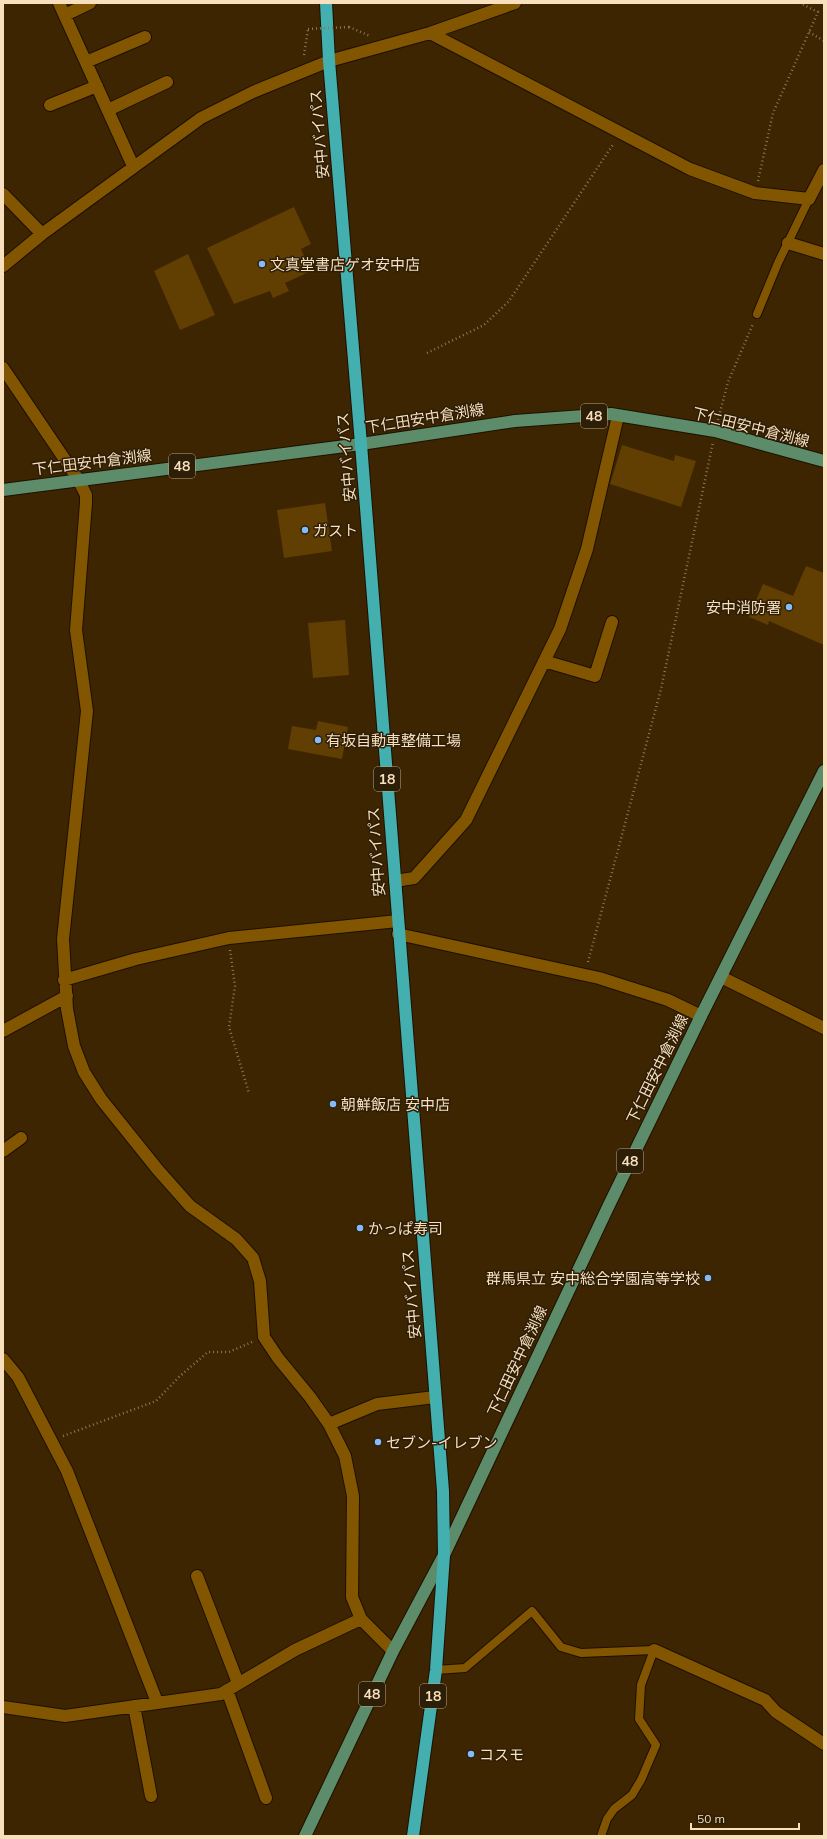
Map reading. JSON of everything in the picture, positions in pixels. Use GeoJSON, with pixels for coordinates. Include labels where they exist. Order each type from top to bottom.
{"type":"FeatureCollection","features":[{"type":"Feature","properties":{"kind":"highway","name":"安中バイパス"},"geometry":{"type":"LineString","coordinates":[[326,3],[329,61],[362,444],[398,934],[443,1491],[444,1555]]}},
{"type":"Feature","properties":{"kind":"highway","name":"18"},"geometry":{"type":"LineString","coordinates":[[413,1836],[436,1670],[444,1555]]}},
{"type":"Feature","properties":{"kind":"main road","name":"下仁田安中倉渕線"},"geometry":{"type":"LineString","coordinates":[[3,490],[78,479],[362,444],[515,420],[611,414],[715,432],[824,461]]}},
{"type":"Feature","properties":{"kind":"main road","name":"下仁田安中倉渕線"},"geometry":{"type":"LineString","coordinates":[[305,1836],[392,1651],[444,1555],[609,1205],[701,1016],[824,771]]}},
{"type":"Feature","properties":{"kind":"street"},"geometry":{"type":"LineString","coordinates":[[59,3],[133,166]]}},
{"type":"Feature","properties":{"kind":"street"},"geometry":{"type":"LineString","coordinates":[[65,15],[90,3]]}},
{"type":"Feature","properties":{"kind":"street"},"geometry":{"type":"LineString","coordinates":[[3,266],[42,234],[133,166],[201,118],[253,92],[329,61],[430,33],[515,3]]}},
{"type":"Feature","properties":{"kind":"street"},"geometry":{"type":"LineString","coordinates":[[430,33],[690,169],[755,193],[808,199],[824,170]]}},
{"type":"Feature","properties":{"kind":"street"},"geometry":{"type":"LineString","coordinates":[[86,62],[145,37]]}},
{"type":"Feature","properties":{"kind":"street"},"geometry":{"type":"LineString","coordinates":[[108,110],[167,82]]}},
{"type":"Feature","properties":{"kind":"street"},"geometry":{"type":"LineString","coordinates":[[50,105],[97,86]]}},
{"type":"Feature","properties":{"kind":"street"},"geometry":{"type":"LineString","coordinates":[[3,194],[42,234]]}},
{"type":"Feature","properties":{"kind":"street"},"geometry":{"type":"LineString","coordinates":[[788,244],[824,254]]}},
{"type":"Feature","properties":{"kind":"street"},"geometry":{"type":"LineString","coordinates":[[3,368],[78,479],[86,495],[76,630],[87,711],[63,939],[64,980],[67,996],[67,1009],[74,1046],[84,1072],[101,1099],[190,1206],[236,1239],[253,1258],[260,1281],[264,1337],[278,1358],[330,1424],[345,1456],[353,1496],[352,1597],[361,1619],[392,1651]]}},
{"type":"Feature","properties":{"kind":"street"},"geometry":{"type":"LineString","coordinates":[[395,881],[414,878],[466,820],[560,629],[587,549],[618,416]]}},
{"type":"Feature","properties":{"kind":"street"},"geometry":{"type":"LineString","coordinates":[[544,661],[595,676],[612,622]]}},
{"type":"Feature","properties":{"kind":"street"},"geometry":{"type":"LineString","coordinates":[[64,980],[136,960],[229,938],[398,921]]}},
{"type":"Feature","properties":{"kind":"street"},"geometry":{"type":"LineString","coordinates":[[398,934],[584,975],[668,1000],[701,1016]]}},
{"type":"Feature","properties":{"kind":"street"},"geometry":{"type":"LineString","coordinates":[[721,977],[824,1028]]}},
{"type":"Feature","properties":{"kind":"street"},"geometry":{"type":"LineString","coordinates":[[3,1031],[67,996]]}},
{"type":"Feature","properties":{"kind":"street"},"geometry":{"type":"LineString","coordinates":[[3,1151],[21,1138]]}},
{"type":"Feature","properties":{"kind":"street"},"geometry":{"type":"LineString","coordinates":[[3,1359],[18,1377],[68,1471],[157,1702]]}},
{"type":"Feature","properties":{"kind":"street"},"geometry":{"type":"LineString","coordinates":[[330,1424],[377,1404],[435,1397]]}},
{"type":"Feature","properties":{"kind":"street"},"geometry":{"type":"LineString","coordinates":[[197,1576],[238,1684]]}},
{"type":"Feature","properties":{"kind":"street"},"geometry":{"type":"LineString","coordinates":[[3,1708],[65,1716],[221,1694],[295,1650],[361,1619]]}},
{"type":"Feature","properties":{"kind":"street"},"geometry":{"type":"LineString","coordinates":[[654,1650],[765,1700],[776,1712],[824,1744]]}},
{"type":"Feature","properties":{"kind":"street"},"geometry":{"type":"LineString","coordinates":[[227,1690],[266,1798]]}},
{"type":"Feature","properties":{"kind":"street"},"geometry":{"type":"LineString","coordinates":[[134,1706],[151,1796]]}},
{"type":"Feature","properties":{"kind":"lane"},"geometry":{"type":"LineString","coordinates":[[758,314],[808,199]]}},
{"type":"Feature","properties":{"kind":"lane"},"geometry":{"type":"LineString","coordinates":[[436,1670],[465,1668],[532,1612],[561,1647],[581,1653],[654,1650],[641,1685],[640,1719],[656,1745],[641,1780],[632,1795],[610,1814],[601,1836]]}},
{"type":"Feature","properties":{"kind":"path"},"geometry":{"type":"LineString","coordinates":[[755,193],[773,113],[818,12],[800,3]]}},
{"type":"Feature","properties":{"kind":"path"},"geometry":{"type":"LineString","coordinates":[[304,55],[308,29],[349,27],[371,36]]}},
{"type":"Feature","properties":{"kind":"path"},"geometry":{"type":"LineString","coordinates":[[809,32],[824,41]]}},
{"type":"Feature","properties":{"kind":"path"},"geometry":{"type":"LineString","coordinates":[[427,353],[484,325],[509,301],[621,133]]}},
{"type":"Feature","properties":{"kind":"path"},"geometry":{"type":"LineString","coordinates":[[584,975],[661,690],[715,432],[728,382],[758,314]]}},
{"type":"Feature","properties":{"kind":"path"},"geometry":{"type":"LineString","coordinates":[[229,938],[235,986],[229,1027],[249,1093]]}},
{"type":"Feature","properties":{"kind":"path"},"geometry":{"type":"LineString","coordinates":[[51,1440],[156,1401],[180,1376],[208,1352],[229,1352],[264,1337]]}},
{"type":"Feature","properties":{"kind":"building","name":"文真堂書店ゲオ安中店"},"geometry":{"type":"Polygon","coordinates":[[[294,207],[311,244],[301,249],[311,271],[285,283],[289,291],[273,298],[270,291],[234,304],[207,248],[294,207]]]}},
{"type":"Feature","properties":{"kind":"building"},"geometry":{"type":"Polygon","coordinates":[[[188,254],[215,315],[180,330],[154,271],[188,254]]]}},
{"type":"Feature","properties":{"kind":"building"},"geometry":{"type":"Polygon","coordinates":[[[622,445],[674,461],[675,455],[696,461],[681,507],[610,484],[622,445]]]}},
{"type":"Feature","properties":{"kind":"building","name":"ガスト"},"geometry":{"type":"Polygon","coordinates":[[[325,503],[332,551],[284,558],[277,510],[325,503]]]}},
{"type":"Feature","properties":{"kind":"building","name":"安中消防署"},"geometry":{"type":"Polygon","coordinates":[[[806,566],[824,573],[824,645],[769,621],[768,625],[749,617],[763,584],[793,596],[806,566]]]}},
{"type":"Feature","properties":{"kind":"building"},"geometry":{"type":"Polygon","coordinates":[[[345,620],[349,675],[313,678],[308,623],[345,620]]]}},
{"type":"Feature","properties":{"kind":"building","name":"有坂自動車整備工場"},"geometry":{"type":"Polygon","coordinates":[[[318,721],[348,727],[342,759],[288,749],[292,726],[316,730],[318,721]]]}},
{"type":"Feature","properties":{"kind":"place","name":"文真堂書店ゲオ安中店"},"geometry":{"type":"Point","coordinates":[262,264]}},
{"type":"Feature","properties":{"kind":"place","name":"ガスト"},"geometry":{"type":"Point","coordinates":[305,530]}},
{"type":"Feature","properties":{"kind":"place","name":"安中消防署"},"geometry":{"type":"Point","coordinates":[789,607]}},
{"type":"Feature","properties":{"kind":"place","name":"有坂自動車整備工場"},"geometry":{"type":"Point","coordinates":[318,740]}},
{"type":"Feature","properties":{"kind":"place","name":"朝鮮飯店 安中店"},"geometry":{"type":"Point","coordinates":[333,1104]}},
{"type":"Feature","properties":{"kind":"place","name":"かっぱ寿司"},"geometry":{"type":"Point","coordinates":[360,1228]}},
{"type":"Feature","properties":{"kind":"place","name":"群馬県立 安中総合学園高等学校"},"geometry":{"type":"Point","coordinates":[708,1278]}},
{"type":"Feature","properties":{"kind":"place","name":"セブン-イレブン"},"geometry":{"type":"Point","coordinates":[378,1442]}},
{"type":"Feature","properties":{"kind":"place","name":"コスモ"},"geometry":{"type":"Point","coordinates":[471,1754]}}]}
